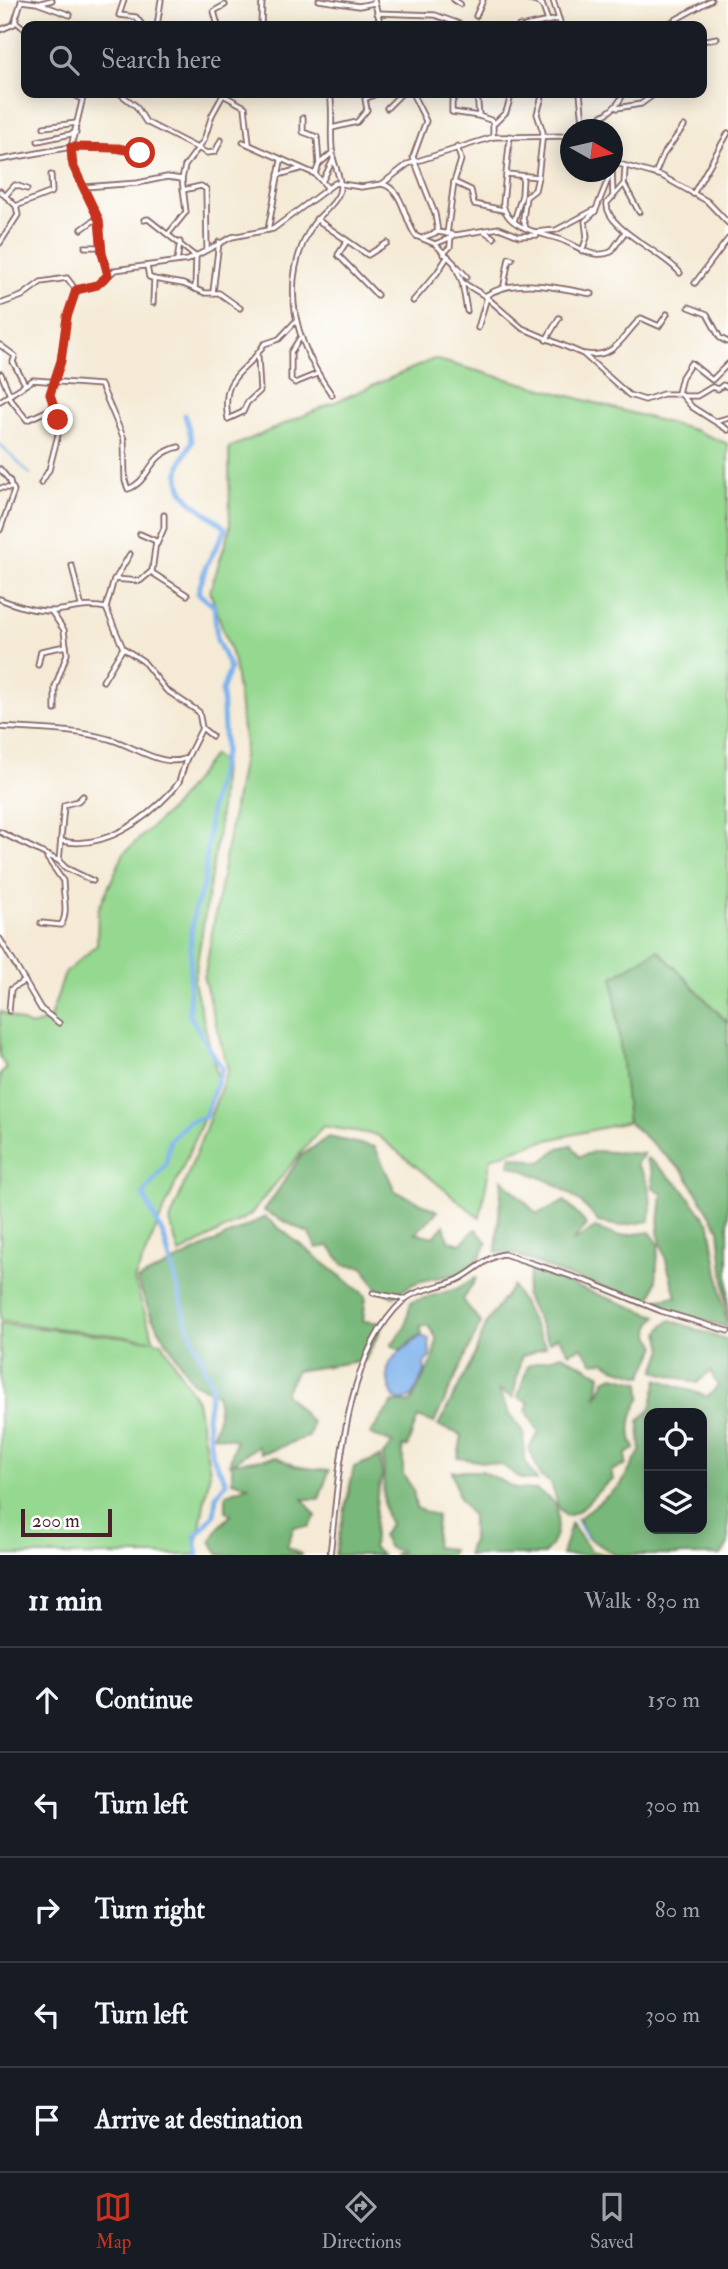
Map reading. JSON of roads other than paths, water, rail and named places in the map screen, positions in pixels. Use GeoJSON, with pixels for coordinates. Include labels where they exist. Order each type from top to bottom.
{"type":"FeatureCollection","features":[{"type":"Feature","properties":{"kind":"street"},"geometry":{"type":"LineString","coordinates":[[40,4],[52,0]]}},
{"type":"Feature","properties":{"kind":"street"},"geometry":{"type":"LineString","coordinates":[[124,0],[120,15],[136,17],[139,21]]}},
{"type":"Feature","properties":{"kind":"street"},"geometry":{"type":"LineString","coordinates":[[158,21],[161,0]]}},
{"type":"Feature","properties":{"kind":"street"},"geometry":{"type":"LineString","coordinates":[[261,21],[262,0]]}},
{"type":"Feature","properties":{"kind":"street"},"geometry":{"type":"LineString","coordinates":[[319,0],[359,6],[374,1],[380,21]]}},
{"type":"Feature","properties":{"kind":"street"},"geometry":{"type":"LineString","coordinates":[[454,0],[460,4]]}},
{"type":"Feature","properties":{"kind":"street"},"geometry":{"type":"LineString","coordinates":[[476,16],[483,0]]}},
{"type":"Feature","properties":{"kind":"street"},"geometry":{"type":"LineString","coordinates":[[530,0],[541,2],[548,21],[559,19],[553,0]]}},
{"type":"Feature","properties":{"kind":"street"},"geometry":{"type":"LineString","coordinates":[[674,21],[711,0]]}},
{"type":"Feature","properties":{"kind":"street"},"geometry":{"type":"LineString","coordinates":[[0,30],[10,28],[22,1],[40,4],[70,15]]}},
{"type":"Feature","properties":{"kind":"street"},"geometry":{"type":"LineString","coordinates":[[217,21],[214,11],[225,5]]}},
{"type":"Feature","properties":{"kind":"street"},"geometry":{"type":"LineString","coordinates":[[377,13],[435,15],[451,21]]}},
{"type":"Feature","properties":{"kind":"street"},"geometry":{"type":"LineString","coordinates":[[15,21],[21,26]]}},
{"type":"Feature","properties":{"kind":"street"},"geometry":{"type":"LineString","coordinates":[[707,40],[717,38]]}},
{"type":"Feature","properties":{"kind":"street"},"geometry":{"type":"LineString","coordinates":[[80,98],[76,133],[71,147],[73,166],[99,220],[101,247],[108,275]]}},
{"type":"Feature","properties":{"kind":"street"},"geometry":{"type":"LineString","coordinates":[[126,98],[136,106],[146,122],[211,153],[221,141]]}},
{"type":"Feature","properties":{"kind":"street"},"geometry":{"type":"LineString","coordinates":[[170,233],[186,212],[182,179],[185,166],[200,147],[220,98]]}},
{"type":"Feature","properties":{"kind":"street"},"geometry":{"type":"LineString","coordinates":[[230,98],[245,107],[249,144]]}},
{"type":"Feature","properties":{"kind":"street"},"geometry":{"type":"LineString","coordinates":[[331,98],[332,152],[340,182],[336,199],[317,219],[295,269],[295,322],[317,374],[332,396]]}},
{"type":"Feature","properties":{"kind":"street"},"geometry":{"type":"LineString","coordinates":[[331,128],[357,122],[367,110],[365,99],[367,98]]}},
{"type":"Feature","properties":{"kind":"street"},"geometry":{"type":"LineString","coordinates":[[387,108],[397,98]]}},
{"type":"Feature","properties":{"kind":"street"},"geometry":{"type":"LineString","coordinates":[[414,98],[426,121],[413,157],[417,160],[438,232]]}},
{"type":"Feature","properties":{"kind":"street"},"geometry":{"type":"LineString","coordinates":[[455,98],[452,112],[479,116],[494,123]]}},
{"type":"Feature","properties":{"kind":"street"},"geometry":{"type":"LineString","coordinates":[[477,98],[479,116]]}},
{"type":"Feature","properties":{"kind":"street"},"geometry":{"type":"LineString","coordinates":[[493,137],[494,123],[506,113],[510,98]]}},
{"type":"Feature","properties":{"kind":"street"},"geometry":{"type":"LineString","coordinates":[[526,229],[523,219],[524,204],[526,197],[535,190],[543,135],[537,114],[542,98]]}},
{"type":"Feature","properties":{"kind":"street"},"geometry":{"type":"LineString","coordinates":[[580,98],[583,119]]}},
{"type":"Feature","properties":{"kind":"street"},"geometry":{"type":"LineString","coordinates":[[615,108],[620,98]]}},
{"type":"Feature","properties":{"kind":"street"},"geometry":{"type":"LineString","coordinates":[[597,119],[615,108],[641,104],[649,98]]}},
{"type":"Feature","properties":{"kind":"street"},"geometry":{"type":"LineString","coordinates":[[303,118],[303,132],[317,137],[319,164]]}},
{"type":"Feature","properties":{"kind":"street"},"geometry":{"type":"LineString","coordinates":[[44,127],[77,123]]}},
{"type":"Feature","properties":{"kind":"street"},"geometry":{"type":"LineString","coordinates":[[655,174],[663,155],[684,126]]}},
{"type":"Feature","properties":{"kind":"street"},"geometry":{"type":"LineString","coordinates":[[38,141],[76,133]]}},
{"type":"Feature","properties":{"kind":"street"},"geometry":{"type":"LineString","coordinates":[[693,194],[728,133]]}},
{"type":"Feature","properties":{"kind":"street"},"geometry":{"type":"LineString","coordinates":[[503,211],[510,136]]}},
{"type":"Feature","properties":{"kind":"street"},"geometry":{"type":"LineString","coordinates":[[76,290],[97,285],[115,270],[196,257],[219,242],[284,224],[327,187],[340,182],[361,187],[382,184],[417,160],[493,137],[560,136]]}},
{"type":"Feature","properties":{"kind":"street"},"geometry":{"type":"LineString","coordinates":[[243,142],[281,162],[315,174],[327,187]]}},
{"type":"Feature","properties":{"kind":"street"},"geometry":{"type":"LineString","coordinates":[[413,301],[438,273],[450,247],[454,182],[461,160],[457,146]]}},
{"type":"Feature","properties":{"kind":"street"},"geometry":{"type":"LineString","coordinates":[[0,160],[71,147],[118,148],[141,153]]}},
{"type":"Feature","properties":{"kind":"street"},"geometry":{"type":"LineString","coordinates":[[315,174],[319,164],[332,152]]}},
{"type":"Feature","properties":{"kind":"street"},"geometry":{"type":"LineString","coordinates":[[323,180],[333,160]]}},
{"type":"Feature","properties":{"kind":"street"},"geometry":{"type":"LineString","coordinates":[[268,230],[281,162]]}},
{"type":"Feature","properties":{"kind":"street"},"geometry":{"type":"LineString","coordinates":[[639,212],[624,184],[625,167],[655,174],[707,201],[728,223]]}},
{"type":"Feature","properties":{"kind":"street"},"geometry":{"type":"LineString","coordinates":[[278,175],[302,168]]}},
{"type":"Feature","properties":{"kind":"street"},"geometry":{"type":"LineString","coordinates":[[507,174],[538,177]]}},
{"type":"Feature","properties":{"kind":"street"},"geometry":{"type":"LineString","coordinates":[[16,206],[52,192],[51,175]]}},
{"type":"Feature","properties":{"kind":"street"},"geometry":{"type":"LineString","coordinates":[[84,187],[138,183],[167,177],[182,179]]}},
{"type":"Feature","properties":{"kind":"street"},"geometry":{"type":"LineString","coordinates":[[514,221],[523,195],[523,177]]}},
{"type":"Feature","properties":{"kind":"street"},"geometry":{"type":"LineString","coordinates":[[454,182],[471,190],[474,205],[503,211],[526,229],[560,240],[582,251],[611,252],[625,232]]}},
{"type":"Feature","properties":{"kind":"street"},"geometry":{"type":"LineString","coordinates":[[582,251],[587,237],[584,224],[596,210],[607,182]]}},
{"type":"Feature","properties":{"kind":"street"},"geometry":{"type":"LineString","coordinates":[[612,182],[613,197]]}},
{"type":"Feature","properties":{"kind":"street"},"geometry":{"type":"LineString","coordinates":[[382,184],[393,189],[411,230],[435,244],[467,277]]}},
{"type":"Feature","properties":{"kind":"street"},"geometry":{"type":"LineString","coordinates":[[624,184],[607,209],[625,232],[660,253],[680,273]]}},
{"type":"Feature","properties":{"kind":"street"},"geometry":{"type":"LineString","coordinates":[[5,196],[15,185],[27,189]]}},
{"type":"Feature","properties":{"kind":"street"},"geometry":{"type":"LineString","coordinates":[[183,190],[201,186],[206,189],[209,236],[207,250]]}},
{"type":"Feature","properties":{"kind":"street"},"geometry":{"type":"LineString","coordinates":[[0,191],[16,206],[18,215],[0,243]]}},
{"type":"Feature","properties":{"kind":"street"},"geometry":{"type":"LineString","coordinates":[[422,238],[438,232],[450,235],[502,228],[519,236],[556,230],[596,210]]}},
{"type":"Feature","properties":{"kind":"street"},"geometry":{"type":"LineString","coordinates":[[144,220],[148,219],[170,233],[196,257],[195,289]]}},
{"type":"Feature","properties":{"kind":"street"},"geometry":{"type":"LineString","coordinates":[[317,219],[368,255],[387,243]]}},
{"type":"Feature","properties":{"kind":"street"},"geometry":{"type":"LineString","coordinates":[[82,229],[99,220]]}},
{"type":"Feature","properties":{"kind":"street"},"geometry":{"type":"LineString","coordinates":[[484,231],[494,238]]}},
{"type":"Feature","properties":{"kind":"street"},"geometry":{"type":"LineString","coordinates":[[435,244],[450,235]]}},
{"type":"Feature","properties":{"kind":"street"},"geometry":{"type":"LineString","coordinates":[[695,283],[728,239]]}},
{"type":"Feature","properties":{"kind":"street"},"geometry":{"type":"LineString","coordinates":[[177,262],[180,242]]}},
{"type":"Feature","properties":{"kind":"street"},"geometry":{"type":"LineString","coordinates":[[213,292],[219,242]]}},
{"type":"Feature","properties":{"kind":"street"},"geometry":{"type":"LineString","coordinates":[[347,242],[338,255],[377,295]]}},
{"type":"Feature","properties":{"kind":"street"},"geometry":{"type":"LineString","coordinates":[[85,247],[101,247]]}},
{"type":"Feature","properties":{"kind":"street"},"geometry":{"type":"LineString","coordinates":[[504,285],[505,266],[509,258],[512,259]]}},
{"type":"Feature","properties":{"kind":"street"},"geometry":{"type":"LineString","coordinates":[[454,263],[462,282],[467,311]]}},
{"type":"Feature","properties":{"kind":"street"},"geometry":{"type":"LineString","coordinates":[[147,266],[149,277],[205,293],[213,292],[240,308]]}},
{"type":"Feature","properties":{"kind":"street"},"geometry":{"type":"LineString","coordinates":[[0,304],[52,280],[67,278],[76,290]]}},
{"type":"Feature","properties":{"kind":"street"},"geometry":{"type":"LineString","coordinates":[[153,303],[154,279]]}},
{"type":"Feature","properties":{"kind":"street"},"geometry":{"type":"LineString","coordinates":[[462,282],[486,297],[522,328],[583,354],[602,356],[622,342],[641,318],[659,326],[667,314]]}},
{"type":"Feature","properties":{"kind":"street"},"geometry":{"type":"LineString","coordinates":[[478,328],[486,297],[504,285],[559,288],[592,294]]}},
{"type":"Feature","properties":{"kind":"street"},"geometry":{"type":"LineString","coordinates":[[41,483],[49,470],[60,427],[53,408],[52,384],[61,361],[67,317],[76,290]]}},
{"type":"Feature","properties":{"kind":"street"},"geometry":{"type":"LineString","coordinates":[[689,307],[707,314],[713,328],[727,340]]}},
{"type":"Feature","properties":{"kind":"street"},"geometry":{"type":"LineString","coordinates":[[546,340],[559,318]]}},
{"type":"Feature","properties":{"kind":"street"},"geometry":{"type":"LineString","coordinates":[[258,357],[235,373],[227,404],[229,419],[243,412],[247,403],[260,391],[258,357],[264,344],[279,340],[295,322]]}},
{"type":"Feature","properties":{"kind":"street"},"geometry":{"type":"LineString","coordinates":[[300,338],[292,348],[291,380],[295,383],[317,374]]}},
{"type":"Feature","properties":{"kind":"street"},"geometry":{"type":"LineString","coordinates":[[0,345],[15,356],[13,362],[25,385]]}},
{"type":"Feature","properties":{"kind":"street"},"geometry":{"type":"LineString","coordinates":[[583,354],[629,395],[645,400],[663,394],[696,396],[712,387],[728,387]]}},
{"type":"Feature","properties":{"kind":"street"},"geometry":{"type":"LineString","coordinates":[[678,393],[683,375],[691,363],[712,380],[728,364]]}},
{"type":"Feature","properties":{"kind":"street"},"geometry":{"type":"LineString","coordinates":[[1,374],[9,395],[27,421],[53,408]]}},
{"type":"Feature","properties":{"kind":"street"},"geometry":{"type":"LineString","coordinates":[[0,401],[33,380],[52,384],[103,386],[124,439],[125,481],[128,489],[138,484],[160,453],[179,447]]}},
{"type":"Feature","properties":{"kind":"street"},"geometry":{"type":"LineString","coordinates":[[684,396],[692,407],[728,430]]}},
{"type":"Feature","properties":{"kind":"street"},"geometry":{"type":"LineString","coordinates":[[714,420],[728,418]]}},
{"type":"Feature","properties":{"kind":"street"},"geometry":{"type":"LineString","coordinates":[[0,469],[14,490],[0,530]]}},
{"type":"Feature","properties":{"kind":"street"},"geometry":{"type":"LineString","coordinates":[[0,488],[11,488]]}},
{"type":"Feature","properties":{"kind":"street"},"geometry":{"type":"LineString","coordinates":[[117,578],[140,581],[151,572],[156,546],[164,528],[164,515]]}},
{"type":"Feature","properties":{"kind":"street"},"geometry":{"type":"LineString","coordinates":[[140,534],[154,539],[156,546]]}},
{"type":"Feature","properties":{"kind":"street"},"geometry":{"type":"LineString","coordinates":[[62,841],[79,843],[106,838],[128,827],[177,785],[202,728],[200,713],[166,690],[143,662],[123,648],[106,608],[110,587],[130,554]]}},
{"type":"Feature","properties":{"kind":"street"},"geometry":{"type":"LineString","coordinates":[[72,566],[81,605]]}},
{"type":"Feature","properties":{"kind":"street"},"geometry":{"type":"LineString","coordinates":[[151,572],[187,595]]}},
{"type":"Feature","properties":{"kind":"street"},"geometry":{"type":"LineString","coordinates":[[0,599],[18,606],[51,611],[81,605],[106,608]]}},
{"type":"Feature","properties":{"kind":"street"},"geometry":{"type":"LineString","coordinates":[[51,611],[64,630],[67,662],[55,687],[55,710]]}},
{"type":"Feature","properties":{"kind":"street"},"geometry":{"type":"LineString","coordinates":[[38,666],[41,651],[66,646]]}},
{"type":"Feature","properties":{"kind":"street"},"geometry":{"type":"LineString","coordinates":[[103,681],[123,648]]}},
{"type":"Feature","properties":{"kind":"street"},"geometry":{"type":"LineString","coordinates":[[0,727],[100,737],[162,758],[186,760]]}},
{"type":"Feature","properties":{"kind":"street"},"geometry":{"type":"LineString","coordinates":[[202,728],[212,736]]}},
{"type":"Feature","properties":{"kind":"street"},"geometry":{"type":"LineString","coordinates":[[59,861],[65,804],[78,802],[83,796]]}},
{"type":"Feature","properties":{"kind":"street"},"geometry":{"type":"LineString","coordinates":[[0,832],[93,881]]}},
{"type":"Feature","properties":{"kind":"street"},"geometry":{"type":"LineString","coordinates":[[41,923],[61,925],[66,914],[61,895],[62,880],[47,858]]}},
{"type":"Feature","properties":{"kind":"street"},"geometry":{"type":"LineString","coordinates":[[0,939],[41,1009],[59,1023]]}},
{"type":"Feature","properties":{"kind":"street"},"geometry":{"type":"LineString","coordinates":[[9,1011],[11,989],[24,981]]}},
{"type":"Feature","properties":{"kind":"street"},"geometry":{"type":"LineString","coordinates":[[373,1293],[405,1299],[467,1276],[492,1258],[503,1254],[592,1283],[661,1311],[728,1331]]}},
{"type":"Feature","properties":{"kind":"street"},"geometry":{"type":"LineString","coordinates":[[330,1555],[350,1406],[370,1349],[405,1299]]}},
{"type":"Feature","properties":{"kind":"water"},"geometry":{"type":"Polygon","coordinates":[[[421,1336],[429,1339],[430,1357],[424,1363],[425,1371],[412,1397],[401,1401],[394,1398],[389,1386],[388,1368],[397,1355],[421,1336]]]}},
{"type":"Feature","properties":{"kind":"waterway"},"geometry":{"type":"LineString","coordinates":[[185,415],[192,441],[180,466],[181,488],[193,503],[226,529],[206,566],[198,593],[214,606],[217,640],[230,668],[222,691],[225,750],[211,805],[204,884],[195,908],[191,934],[189,1014],[222,1069],[205,1117],[188,1122],[170,1140],[166,1164],[143,1194],[164,1237],[186,1321],[212,1385],[207,1417],[212,1455],[226,1482],[216,1496],[214,1515],[195,1537],[198,1555]]}},
{"type":"Feature","properties":{"kind":"waterway"},"geometry":{"type":"LineString","coordinates":[[0,444],[30,474]]}},
{"type":"Feature","properties":{"kind":"waterway"},"geometry":{"type":"LineString","coordinates":[[575,1518],[587,1538]]}}]}
